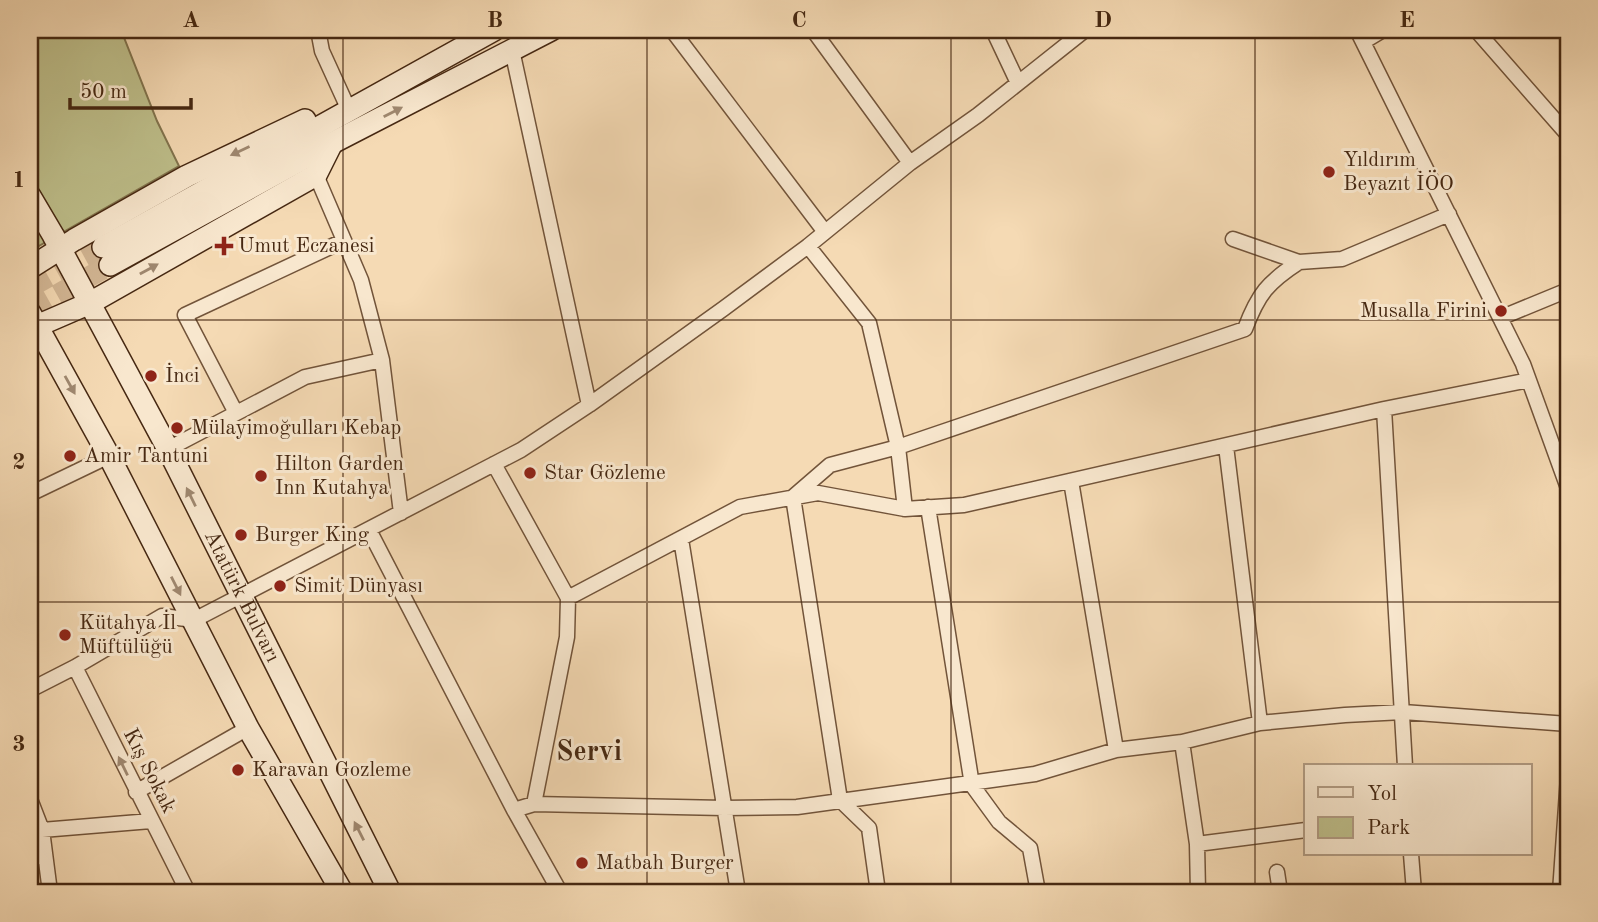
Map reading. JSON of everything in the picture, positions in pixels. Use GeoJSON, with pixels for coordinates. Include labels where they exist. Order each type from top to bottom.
{"type":"FeatureCollection","features":[{"type":"Feature","properties":{"kind":"main road"},"geometry":{"type":"LineString","coordinates":[[494,30],[348,108],[106,256],[551,30]]}},
{"type":"Feature","properties":{"kind":"main road"},"geometry":{"type":"LineString","coordinates":[[30,268],[187,176],[309,118],[348,108]]}},
{"type":"Feature","properties":{"kind":"main road"},"geometry":{"type":"LineString","coordinates":[[332,143],[316,176],[90,303],[32,322],[109,456],[248,728],[342,892]]}},
{"type":"Feature","properties":{"kind":"main road","name":"Atatürk Bulvarı"},"geometry":{"type":"LineString","coordinates":[[30,196],[61,248],[168,449],[390,892]]}},
{"type":"Feature","properties":{"kind":"street"},"geometry":{"type":"LineString","coordinates":[[318,30],[322,51],[348,108]]}},
{"type":"Feature","properties":{"kind":"street"},"geometry":{"type":"LineString","coordinates":[[672,30],[825,232]]}},
{"type":"Feature","properties":{"kind":"street"},"geometry":{"type":"LineString","coordinates":[[813,30],[910,163]]}},
{"type":"Feature","properties":{"kind":"street"},"geometry":{"type":"LineString","coordinates":[[993,30],[1018,83]]}},
{"type":"Feature","properties":{"kind":"street"},"geometry":{"type":"LineString","coordinates":[[30,690],[162,616],[194,621],[521,450],[589,405],[808,246],[910,163],[978,115],[1085,30]]}},
{"type":"Feature","properties":{"kind":"street"},"geometry":{"type":"LineString","coordinates":[[1383,30],[1360,36],[1450,214],[1529,380],[1568,488]]}},
{"type":"Feature","properties":{"kind":"street"},"geometry":{"type":"LineString","coordinates":[[1476,30],[1568,135]]}},
{"type":"Feature","properties":{"kind":"street"},"geometry":{"type":"LineString","coordinates":[[512,50],[589,405]]}},
{"type":"Feature","properties":{"kind":"street"},"geometry":{"type":"LineString","coordinates":[[316,176],[361,280],[382,360],[401,513]]}},
{"type":"Feature","properties":{"kind":"street"},"geometry":{"type":"LineString","coordinates":[[1233,239],[1299,261],[1342,259],[1450,214]]}},
{"type":"Feature","properties":{"kind":"street"},"geometry":{"type":"LineString","coordinates":[[236,413],[185,316],[343,241]]}},
{"type":"Feature","properties":{"kind":"street"},"geometry":{"type":"LineString","coordinates":[[808,246],[869,323],[898,447],[905,509]]}},
{"type":"Feature","properties":{"kind":"street"},"geometry":{"type":"LineString","coordinates":[[793,497],[830,465],[898,447],[1245,329],[1253,308],[1272,280],[1299,261]]}},
{"type":"Feature","properties":{"kind":"street"},"geometry":{"type":"LineString","coordinates":[[1500,318],[1568,290]]}},
{"type":"Feature","properties":{"kind":"street"},"geometry":{"type":"LineString","coordinates":[[168,449],[305,377],[382,360]]}},
{"type":"Feature","properties":{"kind":"street"},"geometry":{"type":"LineString","coordinates":[[568,598],[740,507],[818,493],[905,509],[964,505],[1384,409],[1529,380]]}},
{"type":"Feature","properties":{"kind":"street"},"geometry":{"type":"LineString","coordinates":[[1384,409],[1405,764]]}},
{"type":"Feature","properties":{"kind":"street"},"geometry":{"type":"LineString","coordinates":[[1226,446],[1261,723]]}},
{"type":"Feature","properties":{"kind":"street"},"geometry":{"type":"LineString","coordinates":[[30,494],[109,456]]}},
{"type":"Feature","properties":{"kind":"street"},"geometry":{"type":"LineString","coordinates":[[494,464],[568,598],[567,637],[534,804]]}},
{"type":"Feature","properties":{"kind":"street"},"geometry":{"type":"LineString","coordinates":[[1071,481],[1116,750]]}},
{"type":"Feature","properties":{"kind":"street"},"geometry":{"type":"LineString","coordinates":[[793,497],[840,800],[869,828],[878,892]]}},
{"type":"Feature","properties":{"kind":"street"},"geometry":{"type":"LineString","coordinates":[[928,507],[972,785],[999,822],[1030,848],[1038,892]]}},
{"type":"Feature","properties":{"kind":"street"},"geometry":{"type":"LineString","coordinates":[[369,530],[514,810],[560,892]]}},
{"type":"Feature","properties":{"kind":"street"},"geometry":{"type":"LineString","coordinates":[[681,539],[738,892]]}},
{"type":"Feature","properties":{"kind":"street","name":"Kış Sokak"},"geometry":{"type":"LineString","coordinates":[[75,667],[188,892]]}},
{"type":"Feature","properties":{"kind":"street"},"geometry":{"type":"LineString","coordinates":[[514,810],[534,804],[797,807],[972,785],[1035,774],[1116,750],[1182,742],[1261,723],[1345,715],[1403,712],[1568,724]]}},
{"type":"Feature","properties":{"kind":"street"},"geometry":{"type":"LineString","coordinates":[[136,792],[248,728]]}},
{"type":"Feature","properties":{"kind":"street"},"geometry":{"type":"LineString","coordinates":[[1182,742],[1196,844],[1198,892]]}},
{"type":"Feature","properties":{"kind":"street"},"geometry":{"type":"LineString","coordinates":[[1560,892],[1568,777]]}},
{"type":"Feature","properties":{"kind":"street"},"geometry":{"type":"LineString","coordinates":[[30,799],[42,830],[50,892]]}},
{"type":"Feature","properties":{"kind":"street"},"geometry":{"type":"LineString","coordinates":[[42,830],[151,821]]}},
{"type":"Feature","properties":{"kind":"street"},"geometry":{"type":"LineString","coordinates":[[30,860],[34,859],[42,830]]}},
{"type":"Feature","properties":{"kind":"street"},"geometry":{"type":"LineString","coordinates":[[1196,844],[1304,830]]}},
{"type":"Feature","properties":{"kind":"street"},"geometry":{"type":"LineString","coordinates":[[1411,856],[1414,892]]}},
{"type":"Feature","properties":{"kind":"street"},"geometry":{"type":"LineString","coordinates":[[1277,872],[1280,892]]}},
{"type":"Feature","properties":{"kind":"green space"},"geometry":{"type":"Polygon","coordinates":[[[30,30],[121,30],[157,121],[179,166],[30,251],[30,30]]]}},
{"type":"Feature","properties":{"kind":"tunnel"},"geometry":{"type":"LineString","coordinates":[[30,287],[103,247]]}},
{"type":"Feature","properties":{"kind":"tunnel"},"geometry":{"type":"LineString","coordinates":[[30,310],[110,265]]}},
{"type":"Feature","properties":{"kind":"place","name":"Yıldırım Beyazıt İÖO"},"geometry":{"type":"Point","coordinates":[1329,172]}},
{"type":"Feature","properties":{"kind":"place","name":"Umut Eczanesi"},"geometry":{"type":"Point","coordinates":[224,246]}},
{"type":"Feature","properties":{"kind":"place","name":"Musalla Firini"},"geometry":{"type":"Point","coordinates":[1501,311]}},
{"type":"Feature","properties":{"kind":"place","name":"İnci"},"geometry":{"type":"Point","coordinates":[151,376]}},
{"type":"Feature","properties":{"kind":"place","name":"Mülayimoğulları Kebap"},"geometry":{"type":"Point","coordinates":[177,428]}},
{"type":"Feature","properties":{"kind":"place","name":"Amir Tantuni"},"geometry":{"type":"Point","coordinates":[70,456]}},
{"type":"Feature","properties":{"kind":"place","name":"Star Gözleme"},"geometry":{"type":"Point","coordinates":[530,473]}},
{"type":"Feature","properties":{"kind":"place","name":"Hilton Garden Inn Kutahya"},"geometry":{"type":"Point","coordinates":[261,476]}},
{"type":"Feature","properties":{"kind":"place","name":"Burger King"},"geometry":{"type":"Point","coordinates":[241,535]}},
{"type":"Feature","properties":{"kind":"place","name":"Simit Dünyası"},"geometry":{"type":"Point","coordinates":[280,586]}},
{"type":"Feature","properties":{"kind":"place","name":"Kütahya İl Müftülüğü"},"geometry":{"type":"Point","coordinates":[65,635]}},
{"type":"Feature","properties":{"kind":"place","name":"Karavan Gozleme"},"geometry":{"type":"Point","coordinates":[238,770]}},
{"type":"Feature","properties":{"kind":"place","name":"Matbah Burger"},"geometry":{"type":"Point","coordinates":[582,863]}},
{"type":"Feature","properties":{"kind":"district","name":"Servi"},"geometry":{"type":"Point","coordinates":[589,753]}}]}
